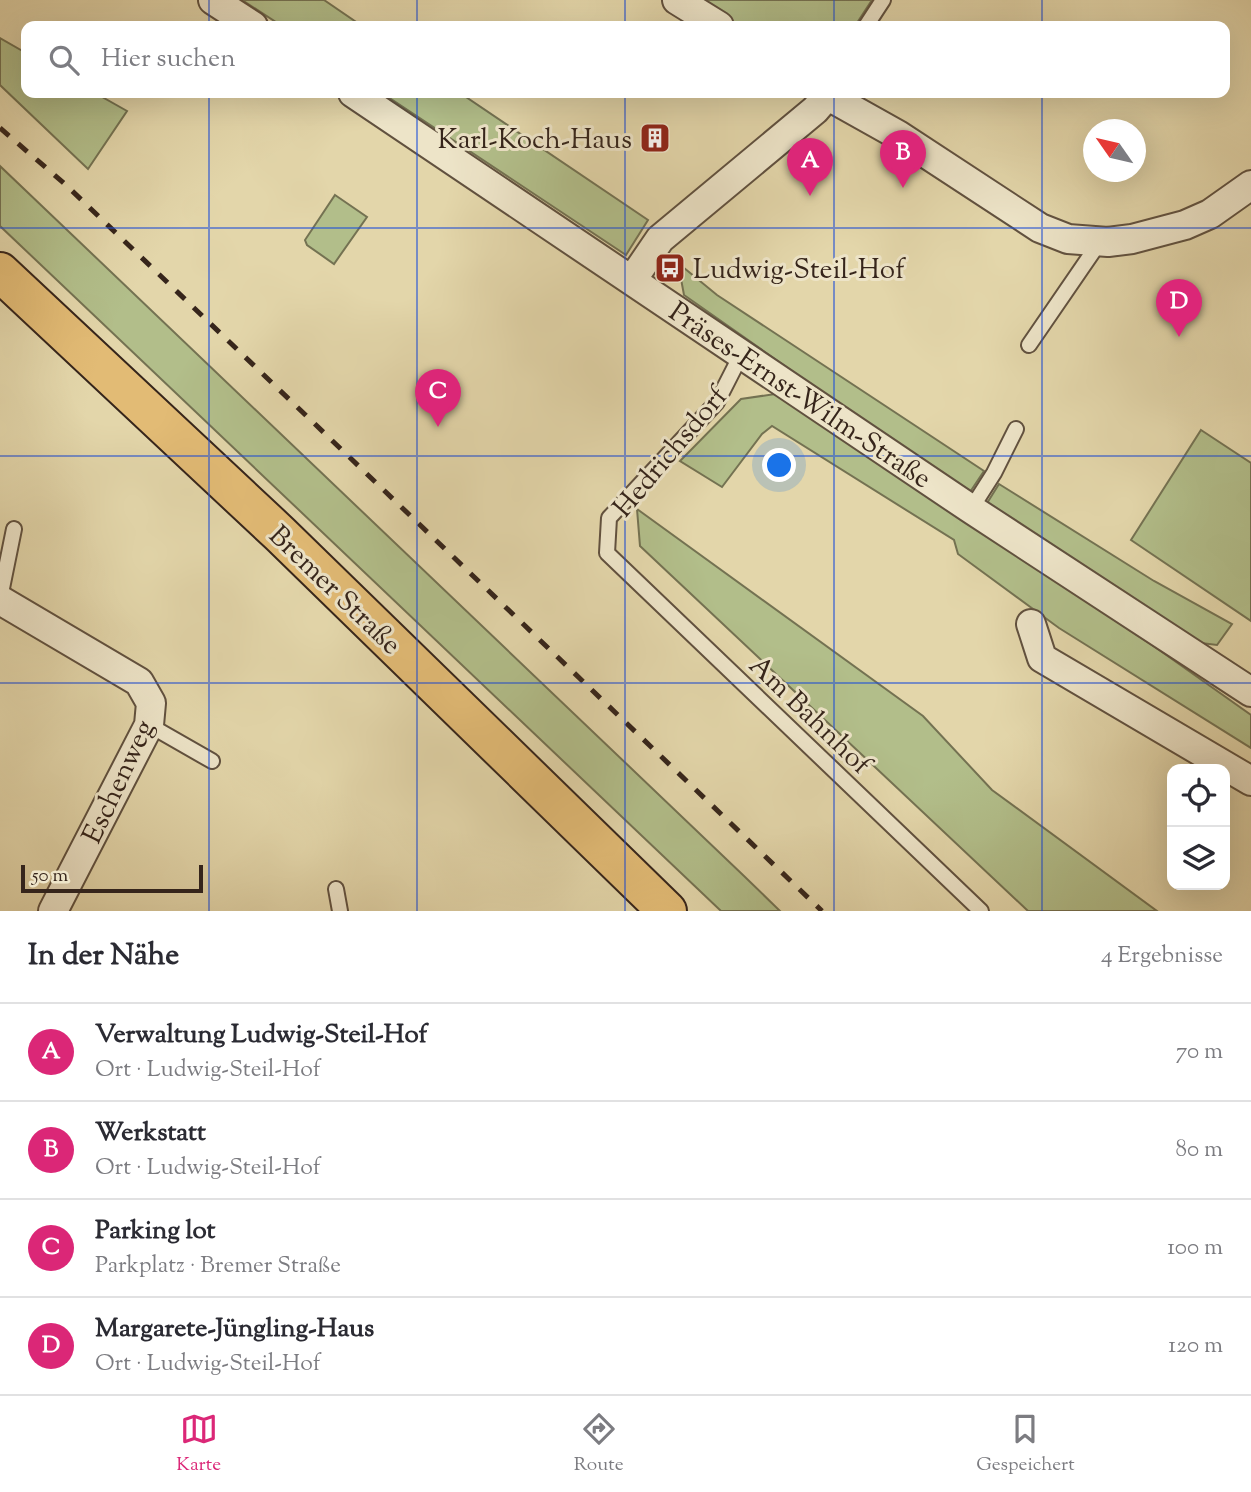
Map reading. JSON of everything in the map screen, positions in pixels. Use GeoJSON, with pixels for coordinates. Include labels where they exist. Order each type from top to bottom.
{"type":"FeatureCollection","features":[{"type":"Feature","properties":{"kind":"main road","name":"Bremer Straße"},"geometry":{"type":"LineString","coordinates":[[0,272],[280,534],[667,911]]}},
{"type":"Feature","properties":{"kind":"street"},"geometry":{"type":"LineString","coordinates":[[213,0],[245,21]]}},
{"type":"Feature","properties":{"kind":"street"},"geometry":{"type":"LineString","coordinates":[[677,0],[711,21]]}},
{"type":"Feature","properties":{"kind":"street","name":"Präses-Ernst-Wilm-Straße"},"geometry":{"type":"LineString","coordinates":[[360,98],[971,509],[1251,692]]}},
{"type":"Feature","properties":{"kind":"street"},"geometry":{"type":"LineString","coordinates":[[632,280],[660,239],[816,110],[824,98]]}},
{"type":"Feature","properties":{"kind":"street"},"geometry":{"type":"LineString","coordinates":[[833,98],[898,135],[1040,228],[1068,239],[1099,243],[1132,239],[1185,225],[1210,214],[1251,185]]}},
{"type":"Feature","properties":{"kind":"street","name":"Eschenweg"},"geometry":{"type":"LineString","coordinates":[[0,599],[139,682],[151,703],[149,725],[53,911]]}},
{"type":"Feature","properties":{"kind":"street"},"geometry":{"type":"LineString","coordinates":[[1031,624],[1042,658],[1251,780]]}},
{"type":"Feature","properties":{"kind":"lane"},"geometry":{"type":"LineString","coordinates":[[869,21],[883,0]]}},
{"type":"Feature","properties":{"kind":"lane"},"geometry":{"type":"LineString","coordinates":[[1029,345],[1099,243]]}},
{"type":"Feature","properties":{"kind":"lane","name":"Hedrichsdorf"},"geometry":{"type":"LineString","coordinates":[[607,553],[610,518],[717,402],[742,353]]}},
{"type":"Feature","properties":{"kind":"lane"},"geometry":{"type":"LineString","coordinates":[[971,509],[1016,429]]}},
{"type":"Feature","properties":{"kind":"lane"},"geometry":{"type":"LineString","coordinates":[[0,599],[14,529]]}},
{"type":"Feature","properties":{"kind":"lane","name":"Am Bahnhof"},"geometry":{"type":"LineString","coordinates":[[607,553],[981,911]]}},
{"type":"Feature","properties":{"kind":"lane"},"geometry":{"type":"LineString","coordinates":[[149,725],[212,761]]}},
{"type":"Feature","properties":{"kind":"lane"},"geometry":{"type":"LineString","coordinates":[[336,889],[340,911]]}},
{"type":"Feature","properties":{"kind":"green space"},"geometry":{"type":"Polygon","coordinates":[[[242,0],[324,0],[355,21],[274,21],[242,0]]]}},
{"type":"Feature","properties":{"kind":"green space"},"geometry":{"type":"Polygon","coordinates":[[[697,0],[872,0],[858,21],[730,21],[697,0]]]}},
{"type":"Feature","properties":{"kind":"green space"},"geometry":{"type":"Polygon","coordinates":[[[0,38],[21,50],[21,98],[104,98],[127,111],[88,169],[0,85],[0,38]]]}},
{"type":"Feature","properties":{"kind":"green space"},"geometry":{"type":"Polygon","coordinates":[[[390,98],[467,98],[648,220],[626,255],[390,98]]]}},
{"type":"Feature","properties":{"kind":"green space"},"geometry":{"type":"Polygon","coordinates":[[[0,166],[780,911],[721,911],[0,226],[0,166]]]}},
{"type":"Feature","properties":{"kind":"green space"},"geometry":{"type":"Polygon","coordinates":[[[335,195],[367,217],[334,264],[307,245],[305,240],[335,195]]]}},
{"type":"Feature","properties":{"kind":"green space"},"geometry":{"type":"Polygon","coordinates":[[[678,263],[717,295],[984,471],[968,495],[684,295],[678,263]]]}},
{"type":"Feature","properties":{"kind":"green space"},"geometry":{"type":"Polygon","coordinates":[[[775,394],[1155,647],[1251,715],[1251,748],[1059,628],[958,554],[954,540],[772,426],[762,434],[722,487],[680,461],[741,399],[775,394]]]}},
{"type":"Feature","properties":{"kind":"green space"},"geometry":{"type":"Polygon","coordinates":[[[1201,430],[1251,463],[1251,621],[1131,540],[1201,430]]]}},
{"type":"Feature","properties":{"kind":"green space"},"geometry":{"type":"Polygon","coordinates":[[[999,484],[1154,581],[1232,624],[1217,645],[1201,643],[984,508],[999,484]]]}},
{"type":"Feature","properties":{"kind":"green space"},"geometry":{"type":"Polygon","coordinates":[[[637,509],[923,716],[992,790],[1157,911],[1028,911],[640,546],[637,509]]]}},
{"type":"Feature","properties":{"kind":"railway"},"geometry":{"type":"LineString","coordinates":[[0,128],[66,185],[822,911]]}},
{"type":"Feature","properties":{"kind":"place","name":"Karl-Koch-Haus"},"geometry":{"type":"Point","coordinates":[655,138]}},
{"type":"Feature","properties":{"kind":"place","name":"Werkstatt"},"geometry":{"type":"Point","coordinates":[903,188]}},
{"type":"Feature","properties":{"kind":"place","name":"Verwaltung Ludwig-Steil-Hof"},"geometry":{"type":"Point","coordinates":[810,196]}},
{"type":"Feature","properties":{"kind":"place","name":"Ludwig-Steil-Hof"},"geometry":{"type":"Point","coordinates":[670,268]}},
{"type":"Feature","properties":{"kind":"place","name":"Margarete-Jüngling-Haus"},"geometry":{"type":"Point","coordinates":[1179,337]}},
{"type":"Feature","properties":{"kind":"place","name":"Parking lot"},"geometry":{"type":"Point","coordinates":[438,427]}}]}
